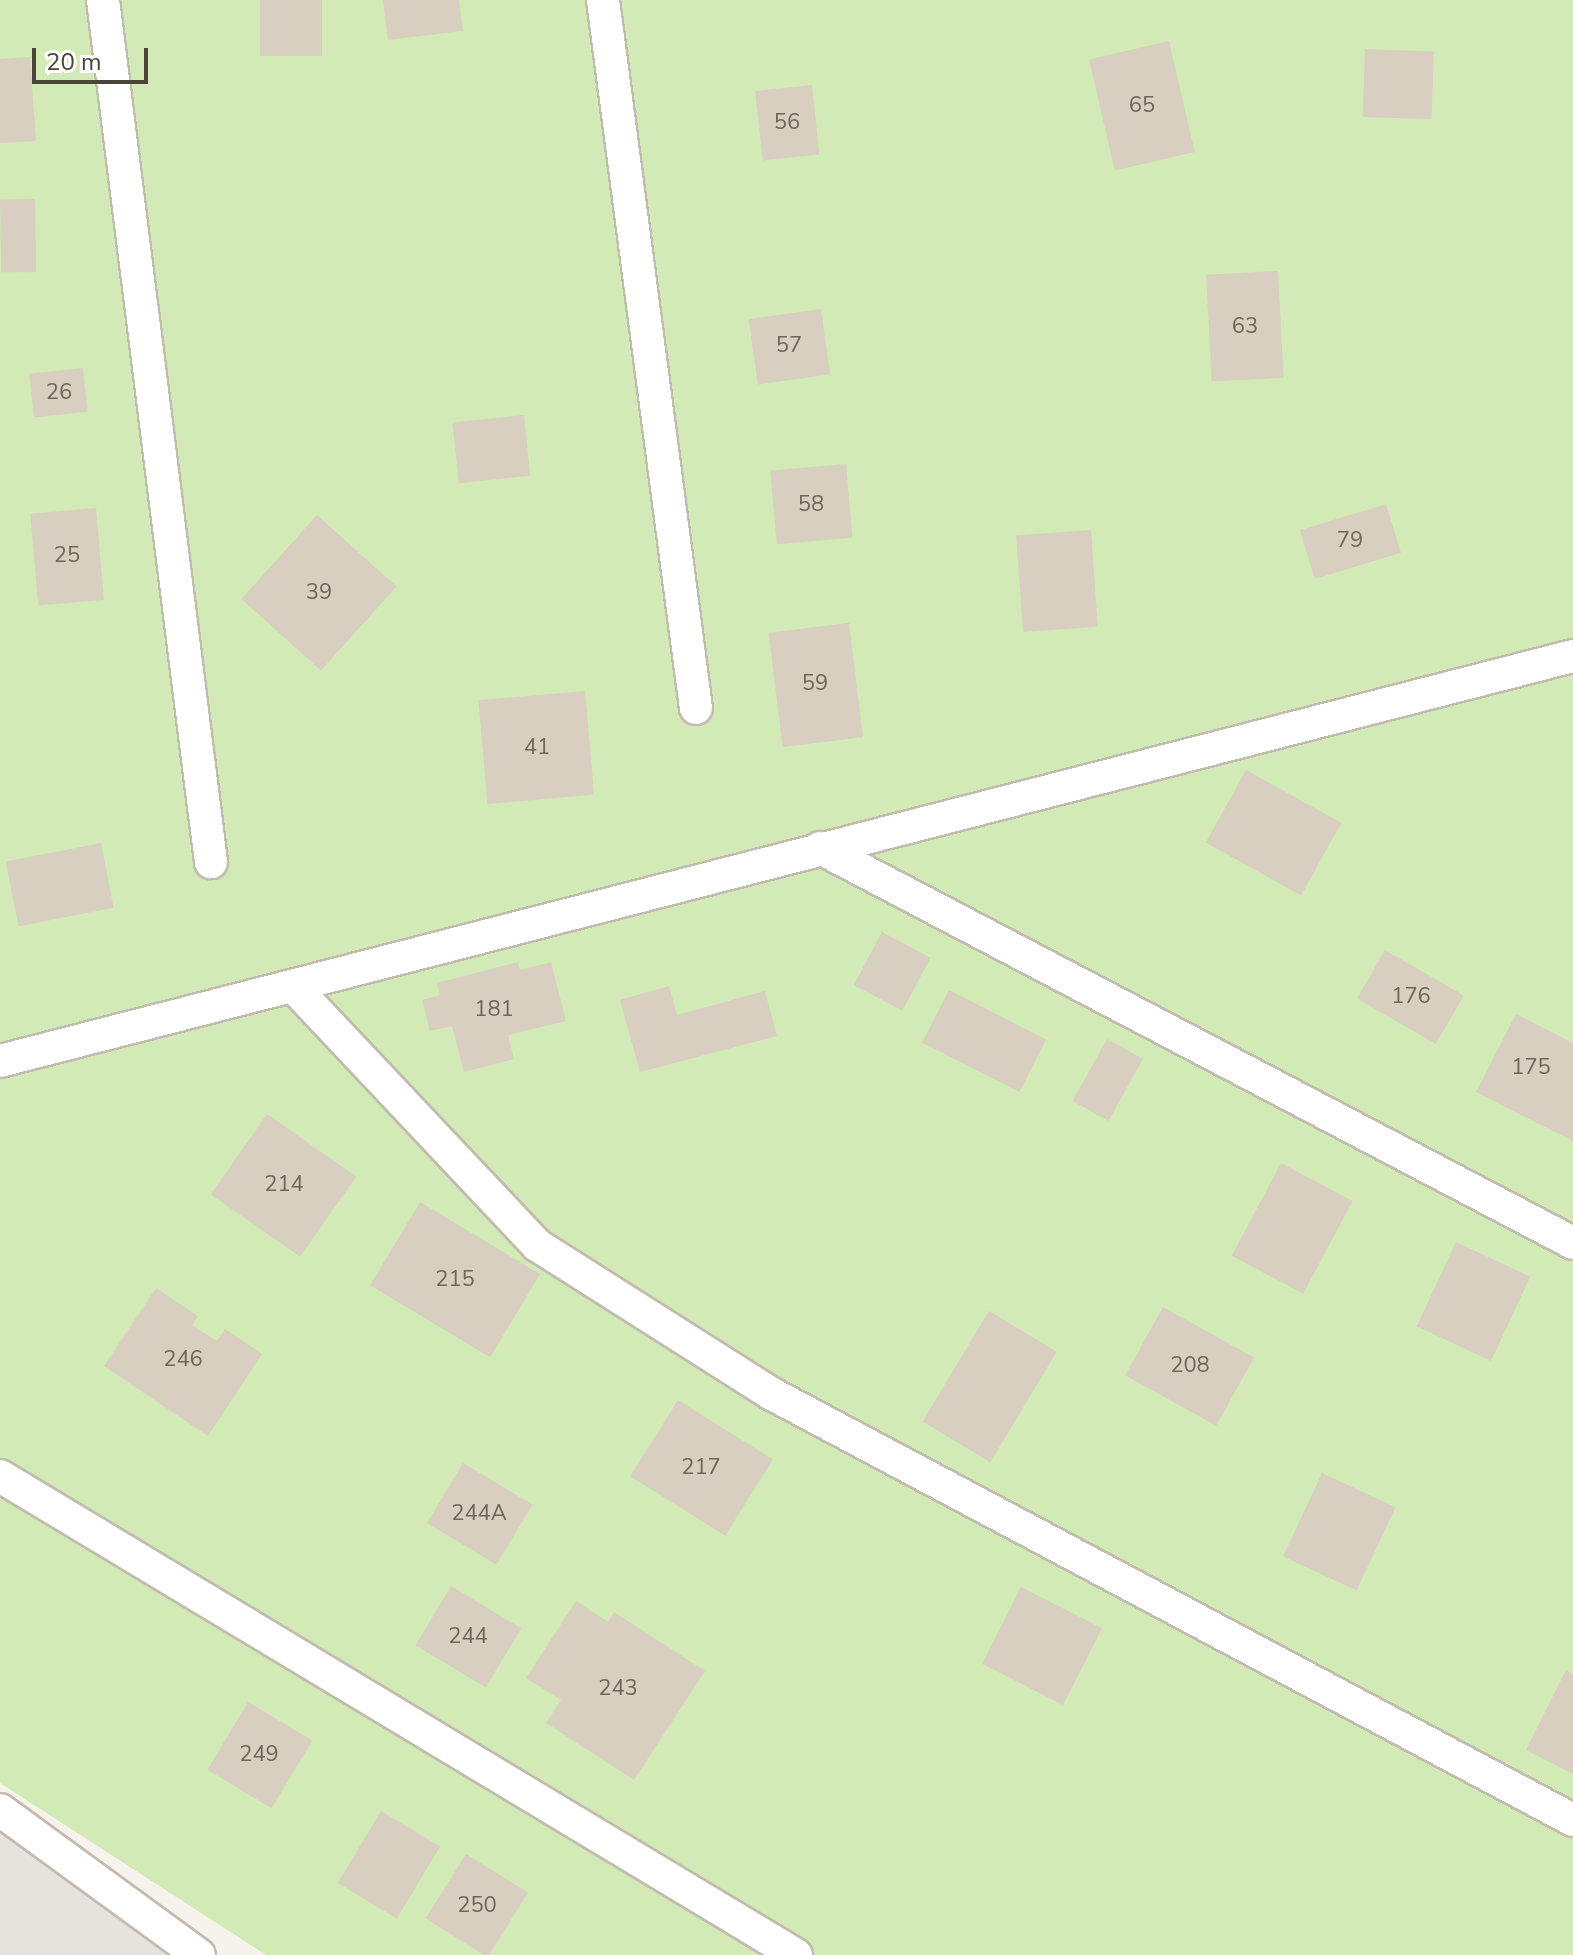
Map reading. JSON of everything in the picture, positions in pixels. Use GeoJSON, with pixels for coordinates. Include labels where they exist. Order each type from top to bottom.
{"type":"FeatureCollection","features":[{"type":"Feature","properties":{"kind":"street"},"geometry":{"type":"LineString","coordinates":[[103,0],[211,862]]}},
{"type":"Feature","properties":{"kind":"street"},"geometry":{"type":"LineString","coordinates":[[603,0],[696,708]]}},
{"type":"Feature","properties":{"kind":"street"},"geometry":{"type":"LineString","coordinates":[[0,1061],[1573,656]]}},
{"type":"Feature","properties":{"kind":"street"},"geometry":{"type":"LineString","coordinates":[[820,848],[1573,1243]]}},
{"type":"Feature","properties":{"kind":"street"},"geometry":{"type":"LineString","coordinates":[[293,986],[537,1245],[772,1394],[1573,1820]]}},
{"type":"Feature","properties":{"kind":"street"},"geometry":{"type":"LineString","coordinates":[[0,1476],[796,1955]]}},
{"type":"Feature","properties":{"kind":"street"},"geometry":{"type":"LineString","coordinates":[[0,1810],[199,1955]]}},
{"type":"Feature","properties":{"kind":"shaded area"},"geometry":{"type":"Polygon","coordinates":[[[0,1824],[172,1955],[0,1955],[0,1824]]]}},
{"type":"Feature","properties":{"kind":"green space"},"geometry":{"type":"Polygon","coordinates":[[[0,0],[1573,0],[1573,1955],[266,1955],[0,1783],[0,0]]]}},
{"type":"Feature","properties":{"kind":"building"},"geometry":{"type":"Polygon","coordinates":[[[260,0],[322,0],[322,56],[260,56],[260,0]]]}},
{"type":"Feature","properties":{"kind":"building"},"geometry":{"type":"Polygon","coordinates":[[[383,0],[459,0],[463,31],[388,40],[383,0]]]}},
{"type":"Feature","properties":{"kind":"building"},"geometry":{"type":"Polygon","coordinates":[[[1169,41],[1195,152],[1115,171],[1089,59],[1169,41]]]}},
{"type":"Feature","properties":{"kind":"building"},"geometry":{"type":"Polygon","coordinates":[[[1365,49],[1434,51],[1432,119],[1363,117],[1365,49]]]}},
{"type":"Feature","properties":{"kind":"building"},"geometry":{"type":"Polygon","coordinates":[[[30,57],[36,141],[0,143],[0,59],[30,57]]]}},
{"type":"Feature","properties":{"kind":"building"},"geometry":{"type":"Polygon","coordinates":[[[812,85],[819,155],[763,161],[755,91],[812,85]]]}},
{"type":"Feature","properties":{"kind":"building"},"geometry":{"type":"Polygon","coordinates":[[[35,199],[36,272],[1,273],[0,200],[35,199]]]}},
{"type":"Feature","properties":{"kind":"building"},"geometry":{"type":"Polygon","coordinates":[[[1278,271],[1284,378],[1212,382],[1206,275],[1278,271]]]}},
{"type":"Feature","properties":{"kind":"building"},"geometry":{"type":"Polygon","coordinates":[[[821,309],[830,374],[758,385],[749,319],[821,309]]]}},
{"type":"Feature","properties":{"kind":"building"},"geometry":{"type":"Polygon","coordinates":[[[83,368],[88,412],[34,417],[29,374],[83,368]]]}},
{"type":"Feature","properties":{"kind":"building"},"geometry":{"type":"Polygon","coordinates":[[[524,415],[530,476],[459,483],[452,423],[524,415]]]}},
{"type":"Feature","properties":{"kind":"building"},"geometry":{"type":"Polygon","coordinates":[[[846,464],[852,538],[777,544],[770,471],[846,464]]]}},
{"type":"Feature","properties":{"kind":"building"},"geometry":{"type":"Polygon","coordinates":[[[1386,504],[1401,553],[1315,579],[1300,530],[1386,504]]]}},
{"type":"Feature","properties":{"kind":"building"},"geometry":{"type":"Polygon","coordinates":[[[96,508],[104,600],[38,605],[30,514],[96,508]]]}},
{"type":"Feature","properties":{"kind":"building"},"geometry":{"type":"Polygon","coordinates":[[[317,515],[397,587],[321,671],[241,599],[317,515]]]}},
{"type":"Feature","properties":{"kind":"building"},"geometry":{"type":"Polygon","coordinates":[[[1091,530],[1098,627],[1023,632],[1016,535],[1091,530]]]}},
{"type":"Feature","properties":{"kind":"building"},"geometry":{"type":"Polygon","coordinates":[[[849,623],[863,737],[783,747],[769,633],[849,623]]]}},
{"type":"Feature","properties":{"kind":"building"},"geometry":{"type":"Polygon","coordinates":[[[585,691],[594,795],[487,804],[478,700],[585,691]]]}},
{"type":"Feature","properties":{"kind":"building"},"geometry":{"type":"Polygon","coordinates":[[[1246,770],[1341,823],[1301,895],[1206,843],[1246,770]]]}},
{"type":"Feature","properties":{"kind":"building"},"geometry":{"type":"Polygon","coordinates":[[[101,843],[114,908],[18,926],[6,862],[101,843]]]}},
{"type":"Feature","properties":{"kind":"building"},"geometry":{"type":"Polygon","coordinates":[[[882,932],[931,958],[902,1011],[854,985],[882,932]]]}},
{"type":"Feature","properties":{"kind":"building"},"geometry":{"type":"Polygon","coordinates":[[[1385,950],[1464,996],[1436,1044],[1357,998],[1385,950]]]}},
{"type":"Feature","properties":{"kind":"building"},"geometry":{"type":"Polygon","coordinates":[[[518,962],[520,970],[551,962],[566,1021],[508,1035],[514,1059],[464,1072],[452,1026],[430,1031],[422,1000],[440,995],[437,983],[518,962]]]}},
{"type":"Feature","properties":{"kind":"building"},"geometry":{"type":"Polygon","coordinates":[[[669,986],[677,1015],[765,991],[777,1036],[640,1072],[620,1000],[669,986]]]}},
{"type":"Feature","properties":{"kind":"building"},"geometry":{"type":"Polygon","coordinates":[[[949,990],[1046,1039],[1019,1092],[922,1043],[949,990]]]}},
{"type":"Feature","properties":{"kind":"building"},"geometry":{"type":"Polygon","coordinates":[[[1516,1014],[1573,1043],[1573,1141],[1476,1092],[1516,1014]]]}},
{"type":"Feature","properties":{"kind":"building"},"geometry":{"type":"Polygon","coordinates":[[[1107,1039],[1143,1059],[1108,1121],[1073,1101],[1107,1039]]]}},
{"type":"Feature","properties":{"kind":"building"},"geometry":{"type":"Polygon","coordinates":[[[267,1114],[356,1177],[300,1257],[211,1194],[267,1114]]]}},
{"type":"Feature","properties":{"kind":"building"},"geometry":{"type":"Polygon","coordinates":[[[1281,1163],[1353,1201],[1303,1294],[1232,1256],[1281,1163]]]}},
{"type":"Feature","properties":{"kind":"building"},"geometry":{"type":"Polygon","coordinates":[[[420,1202],[540,1274],[490,1357],[370,1285],[420,1202]]]}},
{"type":"Feature","properties":{"kind":"building"},"geometry":{"type":"Polygon","coordinates":[[[1456,1242],[1530,1277],[1491,1361],[1417,1326],[1456,1242]]]}},
{"type":"Feature","properties":{"kind":"building"},"geometry":{"type":"Polygon","coordinates":[[[156,1288],[198,1316],[192,1325],[217,1341],[225,1329],[262,1354],[208,1436],[104,1366],[156,1288]]]}},
{"type":"Feature","properties":{"kind":"building"},"geometry":{"type":"Polygon","coordinates":[[[1163,1307],[1254,1357],[1216,1426],[1125,1375],[1163,1307]]]}},
{"type":"Feature","properties":{"kind":"building"},"geometry":{"type":"Polygon","coordinates":[[[989,1311],[1057,1352],[990,1462],[923,1422],[989,1311]]]}},
{"type":"Feature","properties":{"kind":"building"},"geometry":{"type":"Polygon","coordinates":[[[678,1400],[773,1459],[725,1536],[630,1476],[678,1400]]]}},
{"type":"Feature","properties":{"kind":"building"},"geometry":{"type":"Polygon","coordinates":[[[463,1463],[532,1505],[496,1565],[427,1523],[463,1463]]]}},
{"type":"Feature","properties":{"kind":"building"},"geometry":{"type":"Polygon","coordinates":[[[1322,1473],[1395,1507],[1357,1591],[1283,1556],[1322,1473]]]}},
{"type":"Feature","properties":{"kind":"building"},"geometry":{"type":"Polygon","coordinates":[[[451,1586],[521,1628],[486,1687],[415,1645],[451,1586]]]}},
{"type":"Feature","properties":{"kind":"building"},"geometry":{"type":"Polygon","coordinates":[[[1021,1587],[1102,1628],[1063,1705],[982,1664],[1021,1587]]]}},
{"type":"Feature","properties":{"kind":"building"},"geometry":{"type":"Polygon","coordinates":[[[576,1601],[608,1622],[614,1612],[705,1671],[634,1780],[546,1723],[561,1700],[526,1678],[576,1601]]]}},
{"type":"Feature","properties":{"kind":"building"},"geometry":{"type":"Polygon","coordinates":[[[1566,1670],[1573,1674],[1573,1774],[1526,1750],[1566,1670]]]}},
{"type":"Feature","properties":{"kind":"building"},"geometry":{"type":"Polygon","coordinates":[[[248,1702],[312,1741],[272,1808],[207,1770],[248,1702]]]}},
{"type":"Feature","properties":{"kind":"building"},"geometry":{"type":"Polygon","coordinates":[[[381,1811],[440,1847],[397,1919],[338,1883],[381,1811]]]}},
{"type":"Feature","properties":{"kind":"building"},"geometry":{"type":"Polygon","coordinates":[[[466,1854],[528,1893],[489,1955],[426,1918],[466,1854]]]}}]}
